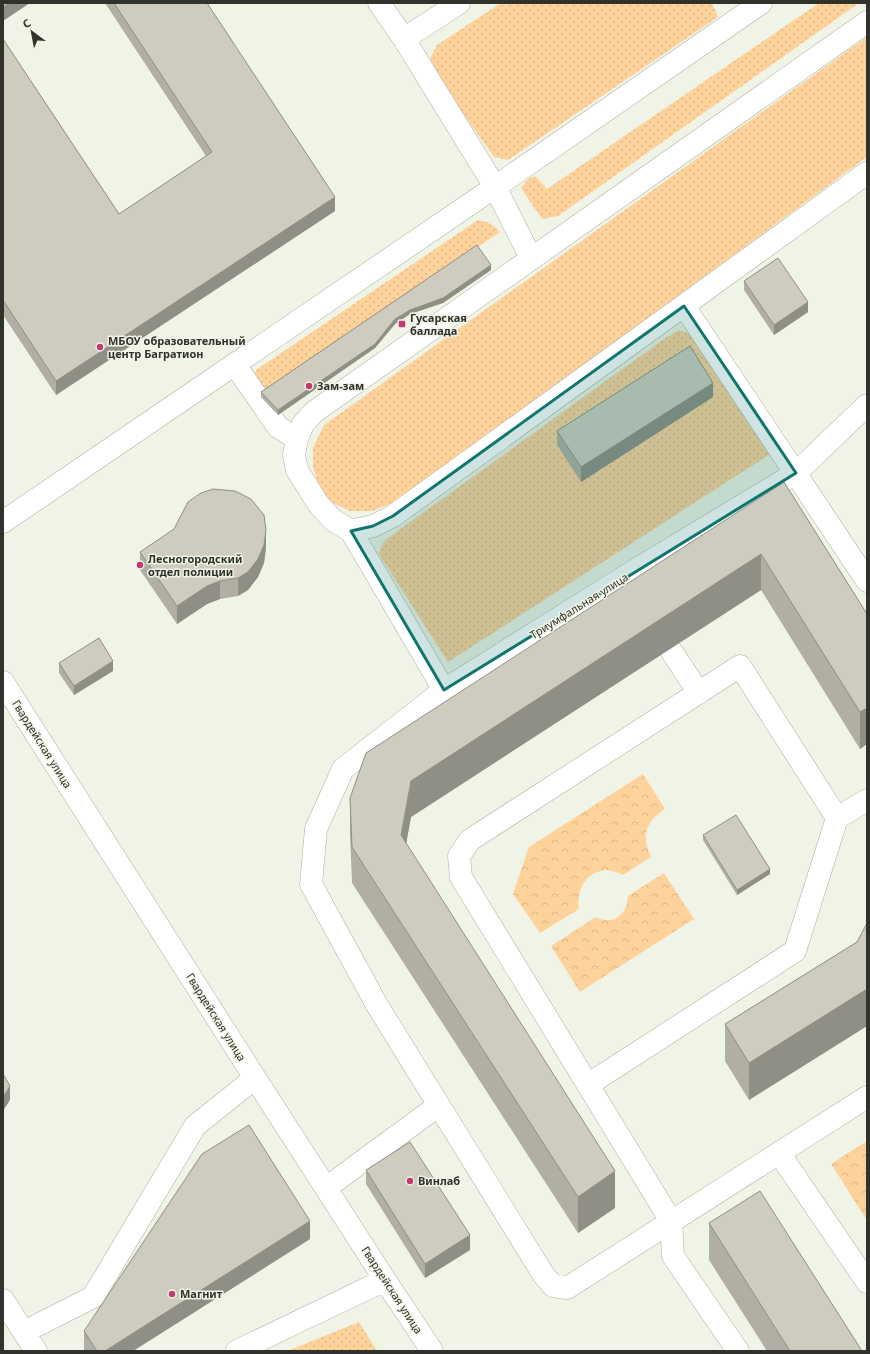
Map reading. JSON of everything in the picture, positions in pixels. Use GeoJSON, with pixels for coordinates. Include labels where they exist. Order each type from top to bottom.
{"type":"FeatureCollection","features":[{"type":"Feature","properties":{"kind":"street"},"geometry":{"type":"LineString","coordinates":[[379,3],[404,39],[495,187],[531,258]]}},
{"type":"Feature","properties":{"kind":"street"},"geometry":{"type":"LineString","coordinates":[[404,39],[459,3]]}},
{"type":"Feature","properties":{"kind":"street"},"geometry":{"type":"LineString","coordinates":[[3,522],[495,187],[761,3]]}},
{"type":"Feature","properties":{"kind":"street"},"geometry":{"type":"LineString","coordinates":[[444,690],[350,531],[333,520],[319,505],[297,470],[294,455],[297,439],[303,424],[314,412],[867,22]]}},
{"type":"Feature","properties":{"kind":"street"},"geometry":{"type":"LineString","coordinates":[[350,531],[373,526],[393,516],[867,173]]}},
{"type":"Feature","properties":{"kind":"street"},"geometry":{"type":"LineString","coordinates":[[684,306],[867,581]]}},
{"type":"Feature","properties":{"kind":"street"},"geometry":{"type":"LineString","coordinates":[[235,365],[278,427],[297,439]]}},
{"type":"Feature","properties":{"kind":"street","name":"Триумфальная улица"},"geometry":{"type":"LineString","coordinates":[[867,405],[796,473],[624,577],[444,690],[343,769],[316,828],[311,884],[377,1005],[543,1274],[553,1286],[567,1288],[867,1097]]}},
{"type":"Feature","properties":{"kind":"street"},"geometry":{"type":"LineString","coordinates":[[624,577],[636,596]]}},
{"type":"Feature","properties":{"kind":"street"},"geometry":{"type":"LineString","coordinates":[[670,649],[699,693]]}},
{"type":"Feature","properties":{"kind":"street"},"geometry":{"type":"LineString","coordinates":[[738,1351],[673,1256],[671,1221],[589,1084],[461,877],[459,856],[470,840],[740,666],[837,818]]}},
{"type":"Feature","properties":{"kind":"street","name":"Гвардейская улица"},"geometry":{"type":"LineString","coordinates":[[3,682],[255,1078],[432,1351]]}},
{"type":"Feature","properties":{"kind":"street"},"geometry":{"type":"LineString","coordinates":[[589,1084],[795,951],[837,818],[867,800]]}},
{"type":"Feature","properties":{"kind":"street"},"geometry":{"type":"LineString","coordinates":[[24,1332],[92,1297],[195,1126],[255,1078]]}},
{"type":"Feature","properties":{"kind":"street"},"geometry":{"type":"LineString","coordinates":[[326,1188],[439,1105]]}},
{"type":"Feature","properties":{"kind":"street"},"geometry":{"type":"LineString","coordinates":[[779,1153],[867,1282]]}},
{"type":"Feature","properties":{"kind":"street"},"geometry":{"type":"LineString","coordinates":[[237,1351],[385,1280]]}},
{"type":"Feature","properties":{"kind":"street"},"geometry":{"type":"LineString","coordinates":[[3,1300],[36,1351]]}},
{"type":"Feature","properties":{"kind":"highlighted area"},"geometry":{"type":"Polygon","coordinates":[[[684,306],[796,473],[444,690],[351,531],[373,526],[393,516],[684,306]]]}},
{"type":"Feature","properties":{"kind":"green space"},"geometry":{"type":"Polygon","coordinates":[[[501,3],[712,3],[718,17],[508,160],[494,157],[433,71],[430,58],[437,45],[501,3]]]}},
{"type":"Feature","properties":{"kind":"green space"},"geometry":{"type":"Polygon","coordinates":[[[819,3],[859,3],[558,216],[542,219],[521,188],[528,179],[535,176],[547,189],[819,3]]]}},
{"type":"Feature","properties":{"kind":"green space"},"geometry":{"type":"Polygon","coordinates":[[[867,37],[867,157],[400,500],[372,511],[350,511],[333,503],[319,487],[313,467],[313,448],[324,425],[867,37]]]}},
{"type":"Feature","properties":{"kind":"green space"},"geometry":{"type":"Polygon","coordinates":[[[478,220],[490,224],[500,232],[260,395],[253,383],[256,370],[478,220]]]}},
{"type":"Feature","properties":{"kind":"green space"},"geometry":{"type":"Polygon","coordinates":[[[679,330],[691,334],[770,454],[448,662],[379,554],[384,541],[667,337],[679,330]]]}},
{"type":"Feature","properties":{"kind":"green space"},"geometry":{"type":"Polygon","coordinates":[[[643,774],[665,809],[653,819],[647,830],[646,842],[651,857],[623,875],[607,870],[590,876],[580,891],[578,903],[579,909],[540,933],[513,894],[529,847],[643,774]]]}},
{"type":"Feature","properties":{"kind":"green space"},"geometry":{"type":"Polygon","coordinates":[[[664,873],[694,919],[580,992],[551,946],[596,917],[608,920],[618,917],[625,909],[628,896],[664,873]]]}},
{"type":"Feature","properties":{"kind":"green space"},"geometry":{"type":"Polygon","coordinates":[[[867,1141],[867,1218],[866,1219],[831,1164],[867,1141]]]}},
{"type":"Feature","properties":{"kind":"green space"},"geometry":{"type":"Polygon","coordinates":[[[359,1322],[377,1351],[287,1351],[359,1322]]]}},
{"type":"Feature","properties":{"kind":"building"},"geometry":{"type":"Polygon","coordinates":[[[3,3],[9,3],[3,7],[3,3]]]}},
{"type":"Feature","properties":{"kind":"building"},"geometry":{"type":"Polygon","coordinates":[[[114,3],[207,3],[335,197],[56,381],[3,300],[3,39],[119,214],[212,152],[114,3]]]}},
{"type":"Feature","properties":{"kind":"building"},"geometry":{"type":"Polygon","coordinates":[[[477,245],[491,265],[443,298],[410,310],[395,319],[375,344],[278,410],[261,392],[477,245]]]}},
{"type":"Feature","properties":{"kind":"building"},"geometry":{"type":"Polygon","coordinates":[[[778,258],[808,302],[774,325],[744,281],[778,258]]]}},
{"type":"Feature","properties":{"kind":"building"},"geometry":{"type":"Polygon","coordinates":[[[690,346],[713,383],[581,467],[557,431],[690,346]]]}},
{"type":"Feature","properties":{"kind":"building"},"geometry":{"type":"Polygon","coordinates":[[[784,482],[867,614],[867,708],[860,712],[761,554],[411,781],[401,835],[615,1171],[578,1197],[352,847],[350,798],[366,753],[784,482]]]}},
{"type":"Feature","properties":{"kind":"building"},"geometry":{"type":"Polygon","coordinates":[[[213,489],[235,491],[251,499],[264,515],[266,530],[264,545],[258,559],[248,572],[238,578],[220,581],[207,586],[177,606],[140,552],[174,529],[188,502],[201,493],[213,489]]]}},
{"type":"Feature","properties":{"kind":"building"},"geometry":{"type":"Polygon","coordinates":[[[99,638],[113,661],[74,686],[59,663],[99,638]]]}},
{"type":"Feature","properties":{"kind":"building"},"geometry":{"type":"Polygon","coordinates":[[[736,815],[770,869],[737,890],[703,835],[736,815]]]}},
{"type":"Feature","properties":{"kind":"building"},"geometry":{"type":"Polygon","coordinates":[[[867,923],[867,989],[749,1063],[725,1024],[857,942],[867,923]]]}},
{"type":"Feature","properties":{"kind":"building"},"geometry":{"type":"Polygon","coordinates":[[[3,1074],[10,1086],[3,1097],[3,1074]]]}},
{"type":"Feature","properties":{"kind":"building","name":"Магнит"},"geometry":{"type":"Polygon","coordinates":[[[249,1125],[310,1221],[105,1351],[97,1351],[84,1331],[202,1154],[249,1125]]]}},
{"type":"Feature","properties":{"kind":"building"},"geometry":{"type":"Polygon","coordinates":[[[410,1142],[470,1235],[425,1264],[366,1170],[410,1142]]]}},
{"type":"Feature","properties":{"kind":"building"},"geometry":{"type":"Polygon","coordinates":[[[760,1191],[862,1351],[790,1351],[709,1223],[760,1191]]]}},
{"type":"Feature","properties":{"kind":"place","name":"Гусарская баллада"},"geometry":{"type":"Point","coordinates":[402,324]}},
{"type":"Feature","properties":{"kind":"place","name":"МБОУ образовательный центр Багратион"},"geometry":{"type":"Point","coordinates":[100,347]}},
{"type":"Feature","properties":{"kind":"place","name":"Зам-зам"},"geometry":{"type":"Point","coordinates":[309,386]}},
{"type":"Feature","properties":{"kind":"place","name":"Лесногородский отдел полиции"},"geometry":{"type":"Point","coordinates":[140,565]}},
{"type":"Feature","properties":{"kind":"place","name":"Винлаб"},"geometry":{"type":"Point","coordinates":[410,1181]}},
{"type":"Feature","properties":{"kind":"place","name":"Магнит"},"geometry":{"type":"Point","coordinates":[172,1294]}}]}
